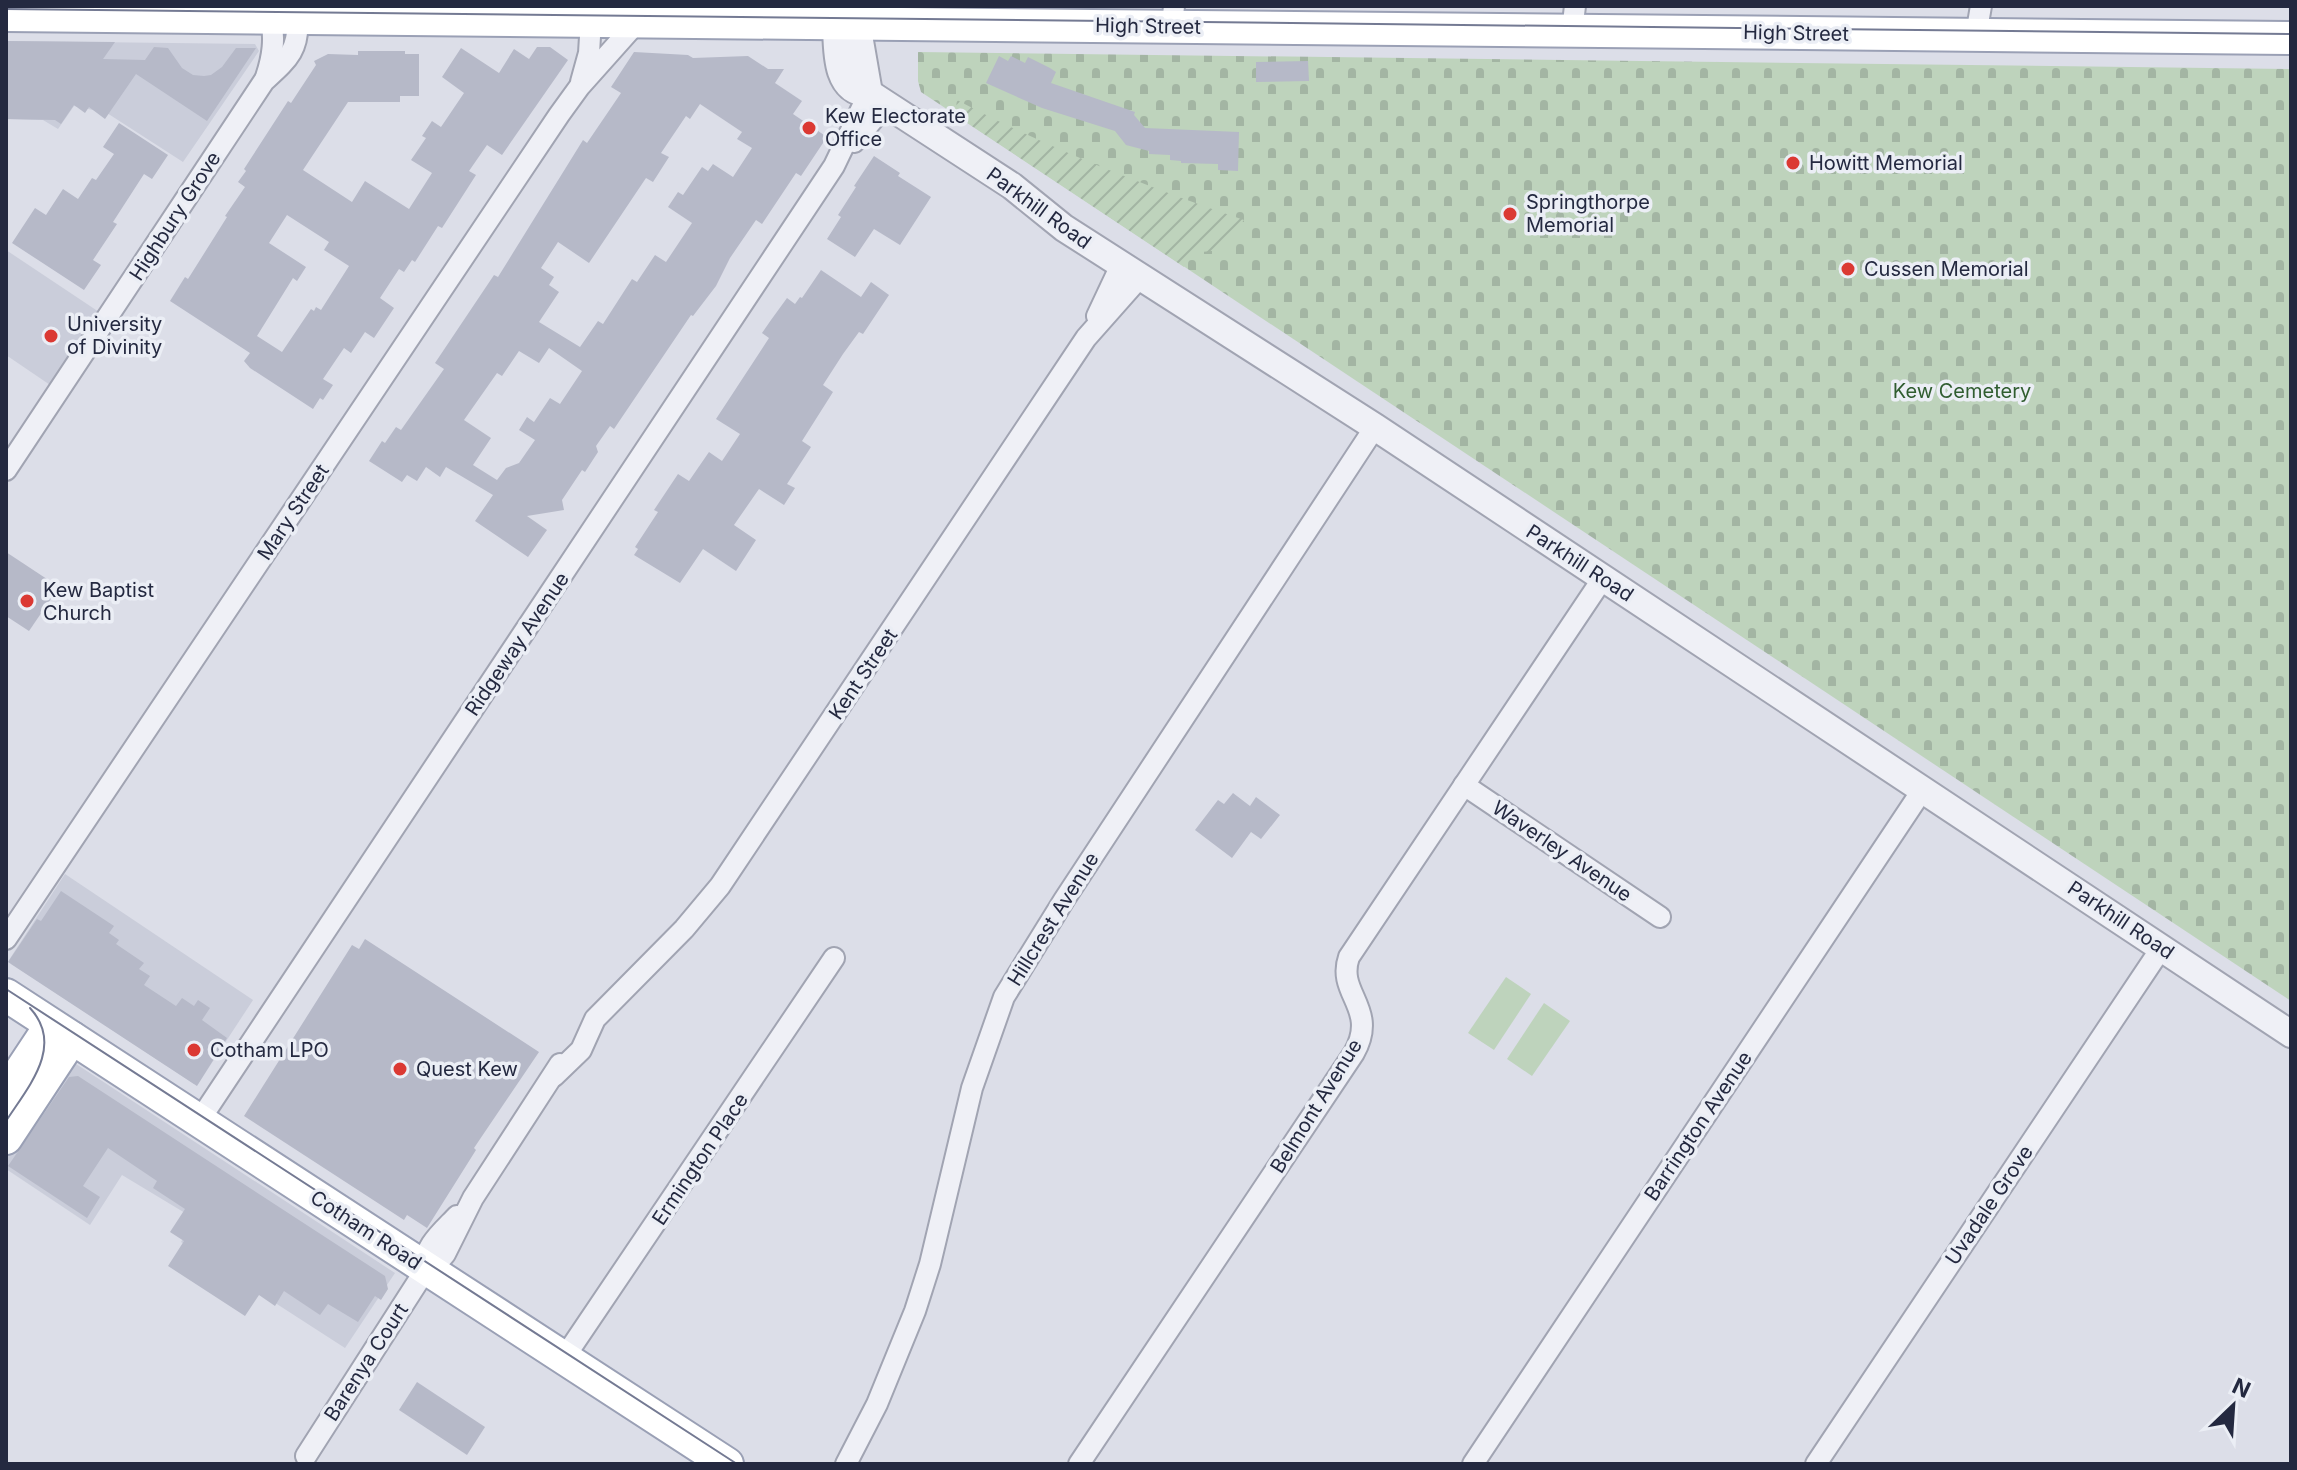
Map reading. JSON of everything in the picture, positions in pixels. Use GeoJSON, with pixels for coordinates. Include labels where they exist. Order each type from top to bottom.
{"type":"FeatureCollection","features":[{"type":"Feature","properties":{"kind":"main road","name":"High Street"},"geometry":{"type":"LineString","coordinates":[[6,15],[218,11],[284,17],[638,21],[767,14],[848,23],[1173,16],[1979,20],[2291,38]]}},
{"type":"Feature","properties":{"kind":"main road","name":"Cotham Road"},"geometry":{"type":"LineString","coordinates":[[6,995],[727,1464]]}},
{"type":"Feature","properties":{"kind":"main road"},"geometry":{"type":"LineString","coordinates":[[6,1093],[62,1032]]}},
{"type":"Feature","properties":{"kind":"main road"},"geometry":{"type":"LineString","coordinates":[[6,1138],[62,1032]]}},
{"type":"Feature","properties":{"kind":"street","name":"Highbury Grove"},"geometry":{"type":"LineString","coordinates":[[6,470],[264,81],[287,60],[297,42],[284,17]]}},
{"type":"Feature","properties":{"kind":"street","name":"Mary Street"},"geometry":{"type":"LineString","coordinates":[[580,86],[589,53],[591,20]]}},
{"type":"Feature","properties":{"kind":"street","name":"Mary Street"},"geometry":{"type":"LineString","coordinates":[[6,939],[580,86],[638,21]]}},
{"type":"Feature","properties":{"kind":"street","name":"Parkhill Road"},"geometry":{"type":"LineString","coordinates":[[848,23],[838,64],[845,81],[854,90],[878,99],[1012,186],[1064,228],[1375,427],[2291,1034]]}},
{"type":"Feature","properties":{"kind":"street","name":"Ridgeway Avenue"},"geometry":{"type":"LineString","coordinates":[[199,1121],[878,99]]}},
{"type":"Feature","properties":{"kind":"street","name":"Kent Street"},"geometry":{"type":"LineString","coordinates":[[426,1269],[433,1268],[445,1254],[473,1198],[554,1076],[581,1050],[592,1024],[618,993],[684,929],[728,876],[1130,271]]}},
{"type":"Feature","properties":{"kind":"street","name":"Hillcrest Avenue"},"geometry":{"type":"LineString","coordinates":[[846,1464],[877,1404],[915,1311],[930,1264],[972,1088],[1004,997],[1064,900],[1375,427]]}},
{"type":"Feature","properties":{"kind":"street","name":"Belmont Avenue"},"geometry":{"type":"LineString","coordinates":[[1079,1464],[1354,1053],[1360,1042],[1363,1022],[1346,975],[1349,957],[1603,578]]}},
{"type":"Feature","properties":{"kind":"street","name":"Waverley Avenue"},"geometry":{"type":"LineString","coordinates":[[1464,785],[1660,917]]}},
{"type":"Feature","properties":{"kind":"street","name":"Barrington Avenue"},"geometry":{"type":"LineString","coordinates":[[1473,1464],[1923,789]]}},
{"type":"Feature","properties":{"kind":"street","name":"Uvadale Grove"},"geometry":{"type":"LineString","coordinates":[[1816,1464],[2162,947]]}},
{"type":"Feature","properties":{"kind":"street","name":"Ermington Place"},"geometry":{"type":"LineString","coordinates":[[564,1358],[834,958]]}},
{"type":"Feature","properties":{"kind":"street","name":"Barenya Court"},"geometry":{"type":"LineString","coordinates":[[306,1456],[426,1269]]}},
{"type":"Feature","properties":{"kind":"shaded area"},"geometry":{"type":"Polygon","coordinates":[[[6,41],[255,44],[259,51],[183,162],[107,113],[74,106],[58,129],[43,120],[6,119],[6,41]]]}},
{"type":"Feature","properties":{"kind":"shaded area","name":"University of Divinity"},"geometry":{"type":"Polygon","coordinates":[[[6,250],[108,318],[59,391],[6,355],[6,250]]]}},
{"type":"Feature","properties":{"kind":"shaded area"},"geometry":{"type":"Polygon","coordinates":[[[65,874],[253,1000],[198,1084],[11,964],[9,960],[65,874]]]}},
{"type":"Feature","properties":{"kind":"shaded area"},"geometry":{"type":"Polygon","coordinates":[[[70,1060],[395,1273],[345,1348],[181,1242],[195,1219],[122,1175],[90,1225],[6,1169],[6,1157],[70,1060]]]}},
{"type":"Feature","properties":{"kind":"green space","name":"Kew Cemetery"},"geometry":{"type":"Polygon","coordinates":[[[918,52],[2291,69],[2291,1001],[921,92],[918,52]]]}},
{"type":"Feature","properties":{"kind":"green space"},"geometry":{"type":"Polygon","coordinates":[[[957,100],[1098,166],[1244,220],[1221,250],[1192,253],[1184,267],[955,115],[957,100]]]}},
{"type":"Feature","properties":{"kind":"green space"},"geometry":{"type":"Polygon","coordinates":[[[1506,977],[1531,994],[1494,1050],[1468,1033],[1506,977]]]}},
{"type":"Feature","properties":{"kind":"green space"},"geometry":{"type":"Polygon","coordinates":[[[1544,1003],[1570,1021],[1532,1076],[1507,1059],[1544,1003]]]}},
{"type":"Feature","properties":{"kind":"building"},"geometry":{"type":"Polygon","coordinates":[[[6,41],[115,42],[103,59],[145,60],[154,47],[168,48],[182,68],[193,75],[204,76],[222,67],[236,48],[256,48],[207,121],[136,74],[105,119],[89,107],[85,113],[74,105],[61,124],[55,120],[6,119],[6,41]]]}},
{"type":"Feature","properties":{"kind":"building"},"geometry":{"type":"Polygon","coordinates":[[[537,47],[550,47],[568,60],[502,155],[487,145],[469,171],[476,175],[442,228],[438,226],[415,262],[412,260],[404,272],[399,269],[380,298],[394,308],[374,338],[365,332],[351,353],[344,348],[323,379],[333,385],[313,409],[250,368],[244,361],[250,353],[170,301],[185,277],[188,279],[245,187],[238,182],[246,171],[244,169],[288,101],[291,103],[316,65],[314,61],[328,54],[358,55],[358,51],[419,54],[419,96],[400,96],[400,102],[348,102],[303,170],[352,202],[365,181],[409,209],[432,173],[411,160],[426,138],[422,136],[432,121],[441,127],[464,93],[442,77],[461,48],[499,73],[514,49],[529,59],[537,47]],[[287,215],[269,243],[306,267],[297,281],[293,278],[257,336],[282,352],[311,309],[314,311],[316,307],[321,310],[349,266],[324,250],[329,242],[287,215]]]}},
{"type":"Feature","properties":{"kind":"building"},"geometry":{"type":"Polygon","coordinates":[[[634,52],[688,55],[693,58],[748,56],[768,69],[784,69],[775,83],[802,101],[793,114],[827,137],[801,176],[796,173],[762,224],[756,220],[730,258],[716,286],[691,315],[614,429],[610,426],[596,446],[598,452],[562,500],[564,510],[527,516],[547,530],[528,557],[475,521],[493,495],[446,467],[440,477],[426,467],[417,481],[407,475],[402,482],[369,461],[396,427],[401,430],[444,369],[435,363],[494,275],[498,277],[583,140],[587,143],[621,93],[611,87],[634,52]],[[700,104],[690,119],[686,116],[661,153],[669,157],[653,182],[646,178],[589,263],[558,242],[541,268],[554,277],[549,285],[559,292],[539,322],[580,347],[598,321],[603,324],[632,279],[637,282],[655,255],[666,262],[692,223],[668,207],[678,192],[683,195],[702,167],[708,171],[713,164],[733,177],[752,148],[737,139],[742,132],[700,104]],[[549,348],[539,363],[519,351],[502,376],[497,373],[464,420],[491,438],[473,465],[497,480],[506,468],[519,463],[535,440],[519,430],[527,417],[534,422],[550,398],[560,404],[582,371],[549,348]]]}},
{"type":"Feature","properties":{"kind":"building"},"geometry":{"type":"Polygon","coordinates":[[[999,56],[1008,61],[1011,56],[1025,63],[1028,57],[1056,72],[1051,83],[1135,112],[1134,115],[1145,128],[1239,132],[1238,171],[1218,170],[1218,164],[1181,163],[1170,160],[1170,155],[1149,154],[1149,151],[1126,145],[1115,131],[1042,108],[986,83],[999,56]]]}},
{"type":"Feature","properties":{"kind":"building"},"geometry":{"type":"Polygon","coordinates":[[[1308,61],[1309,81],[1256,82],[1256,62],[1308,61]]]}},
{"type":"Feature","properties":{"kind":"building"},"geometry":{"type":"Polygon","coordinates":[[[119,123],[168,155],[152,179],[144,174],[113,222],[117,224],[93,260],[101,265],[84,290],[12,243],[35,208],[46,215],[63,189],[78,199],[92,178],[96,180],[114,154],[103,147],[119,123]]]}},
{"type":"Feature","properties":{"kind":"building"},"geometry":{"type":"Polygon","coordinates":[[[874,156],[931,197],[900,245],[874,229],[855,257],[827,239],[841,217],[838,215],[854,186],[874,156]]]}},
{"type":"Feature","properties":{"kind":"building"},"geometry":{"type":"Polygon","coordinates":[[[821,270],[861,297],[871,282],[889,295],[823,385],[833,392],[802,441],[811,447],[787,484],[795,488],[784,505],[759,489],[734,525],[756,540],[736,571],[703,549],[680,583],[634,555],[638,549],[635,547],[658,512],[654,510],[678,474],[689,481],[709,452],[722,461],[740,434],[716,419],[769,338],[762,333],[771,320],[787,298],[795,304],[802,298],[821,270]]]}},
{"type":"Feature","properties":{"kind":"building","name":"Kew Baptist Church"},"geometry":{"type":"Polygon","coordinates":[[[6,552],[59,587],[29,631],[6,616],[6,552]]]}},
{"type":"Feature","properties":{"kind":"building"},"geometry":{"type":"Polygon","coordinates":[[[1233,793],[1250,806],[1256,797],[1280,815],[1261,839],[1251,832],[1232,858],[1195,830],[1218,800],[1224,804],[1233,793]]]}},
{"type":"Feature","properties":{"kind":"building"},"geometry":{"type":"Polygon","coordinates":[[[61,891],[114,926],[109,933],[119,940],[116,944],[144,963],[139,969],[150,976],[144,985],[176,1006],[182,998],[194,1006],[198,1000],[210,1008],[202,1020],[227,1038],[197,1086],[8,962],[37,919],[41,921],[61,891]]]}},
{"type":"Feature","properties":{"kind":"building","name":"Quest Kew"},"geometry":{"type":"Polygon","coordinates":[[[365,939],[539,1052],[474,1148],[476,1150],[427,1228],[407,1215],[404,1220],[244,1116],[352,945],[359,949],[365,939]]]}},
{"type":"Feature","properties":{"kind":"building"},"geometry":{"type":"Polygon","coordinates":[[[78,1076],[385,1276],[388,1289],[381,1300],[375,1296],[358,1322],[328,1304],[320,1315],[284,1291],[275,1306],[259,1295],[245,1316],[168,1266],[184,1241],[170,1232],[185,1209],[153,1188],[157,1181],[108,1148],[83,1186],[100,1197],[87,1218],[8,1166],[69,1077],[78,1076]]]}},
{"type":"Feature","properties":{"kind":"building"},"geometry":{"type":"Polygon","coordinates":[[[417,1382],[485,1427],[467,1455],[399,1410],[417,1382]]]}},
{"type":"Feature","properties":{"kind":"tram line"},"geometry":{"type":"LineString","coordinates":[[6,9],[2291,34]]}},
{"type":"Feature","properties":{"kind":"tram line"},"geometry":{"type":"LineString","coordinates":[[6,989],[737,1464]]}},
{"type":"Feature","properties":{"kind":"tram line"},"geometry":{"type":"LineString","coordinates":[[6,1121],[32,1080],[44,1051],[40,1022],[30,1008]]}},
{"type":"Feature","properties":{"kind":"place","name":"Kew Electorate Office"},"geometry":{"type":"Point","coordinates":[809,128]}},
{"type":"Feature","properties":{"kind":"place","name":"Howitt Memorial"},"geometry":{"type":"Point","coordinates":[1793,163]}},
{"type":"Feature","properties":{"kind":"place","name":"Springthorpe Memorial"},"geometry":{"type":"Point","coordinates":[1510,214]}},
{"type":"Feature","properties":{"kind":"place","name":"Cussen Memorial"},"geometry":{"type":"Point","coordinates":[1848,269]}},
{"type":"Feature","properties":{"kind":"place","name":"University of Divinity"},"geometry":{"type":"Point","coordinates":[51,336]}},
{"type":"Feature","properties":{"kind":"place","name":"Kew Baptist Church"},"geometry":{"type":"Point","coordinates":[27,601]}},
{"type":"Feature","properties":{"kind":"place","name":"Cotham LPO"},"geometry":{"type":"Point","coordinates":[194,1050]}},
{"type":"Feature","properties":{"kind":"place","name":"Quest Kew"},"geometry":{"type":"Point","coordinates":[400,1069]}}]}
